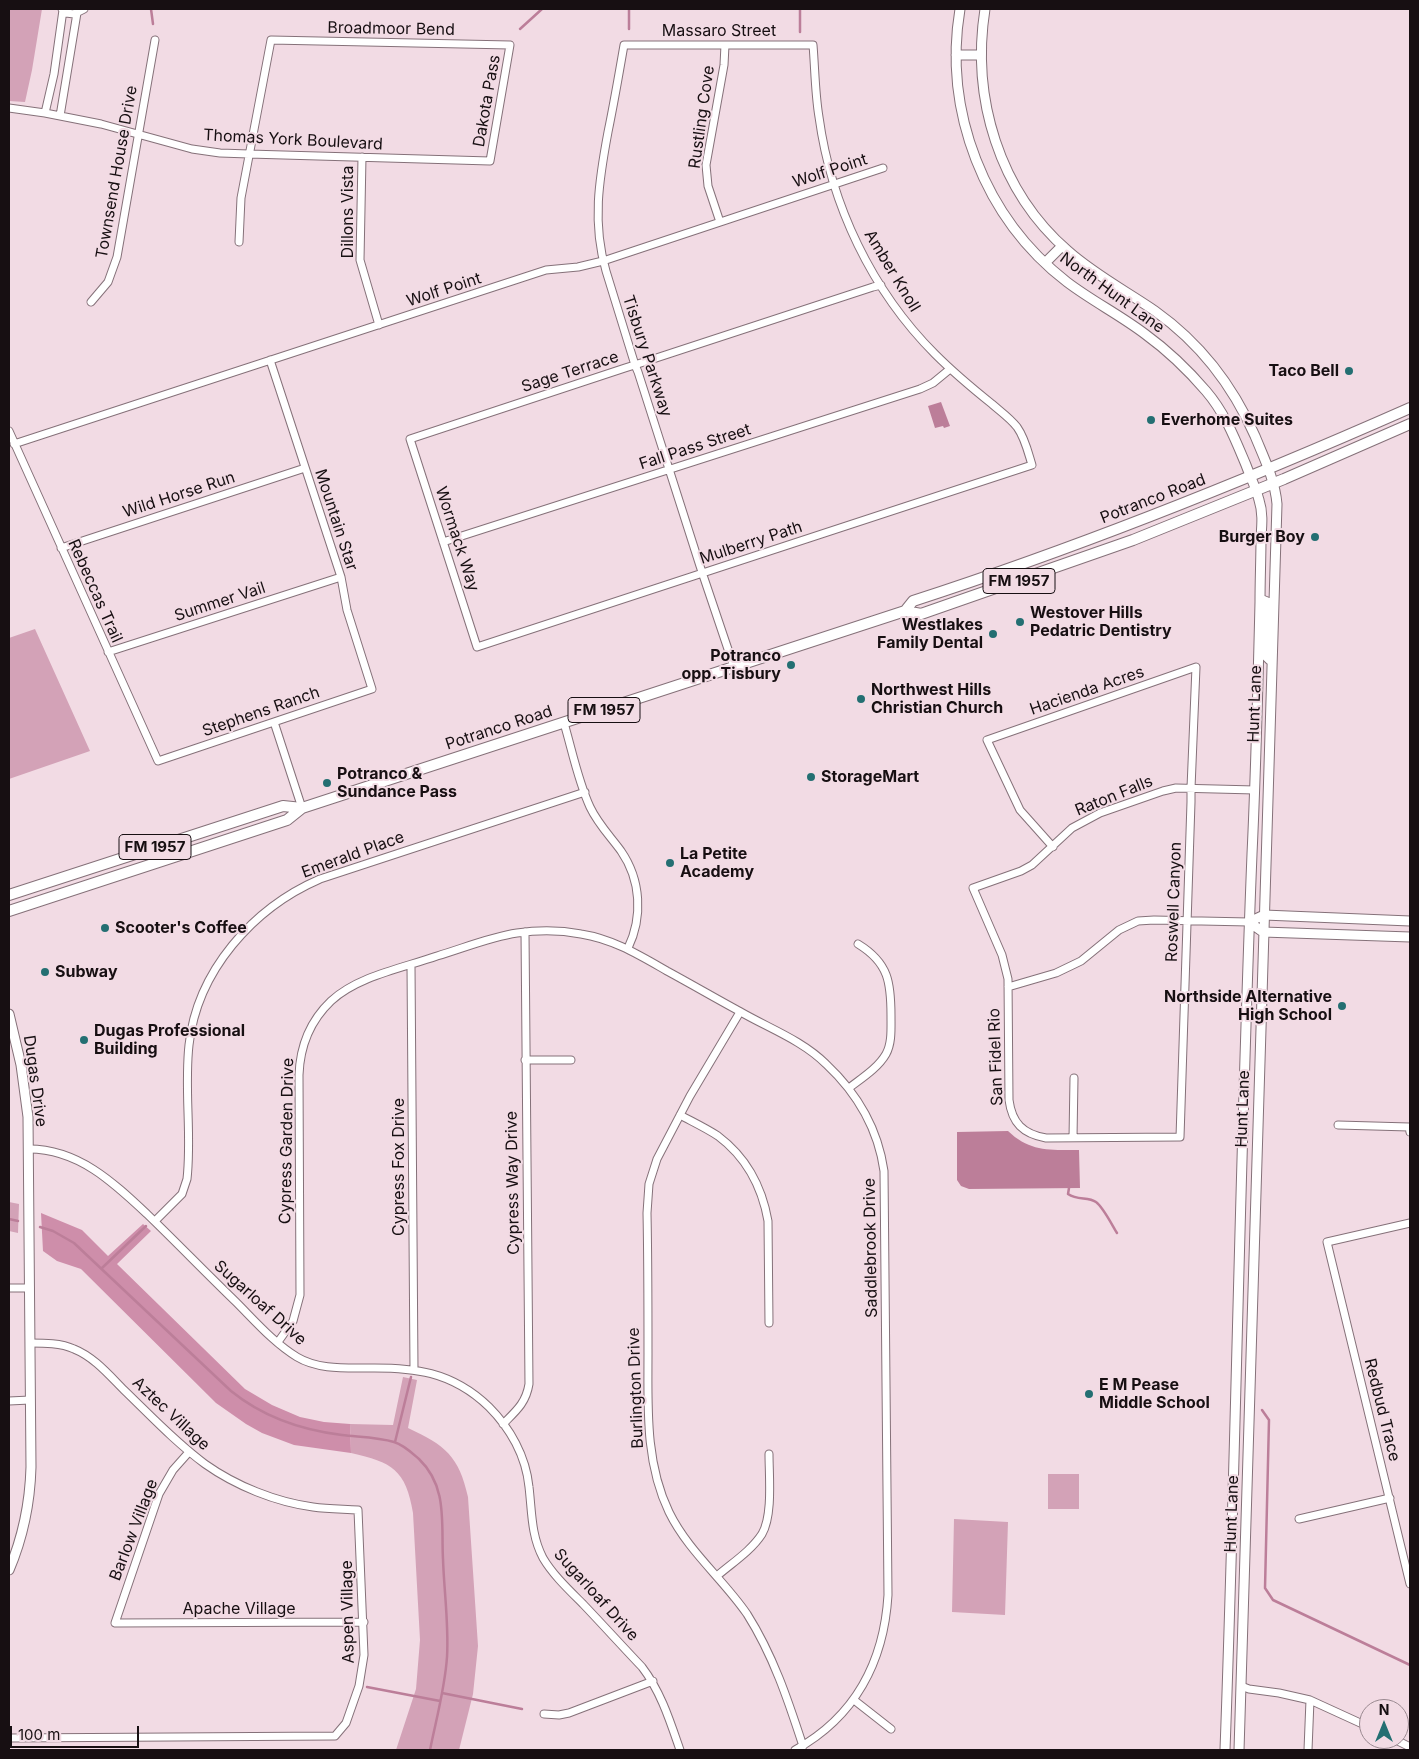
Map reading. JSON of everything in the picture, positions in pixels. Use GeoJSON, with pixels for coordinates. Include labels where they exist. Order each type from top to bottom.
{"type":"FeatureCollection","features":[{"type":"Feature","properties":{"kind":"main road","name":"North Hunt Lane"},"geometry":{"type":"LineString","coordinates":[[960,9],[956,55],[960,102],[965,127],[986,184],[1005,216],[1018,234],[1045,263],[1074,288],[1145,334],[1195,380],[1216,403],[1223,415],[1251,477]]}},
{"type":"Feature","properties":{"kind":"main road","name":"North Hunt Lane"},"geometry":{"type":"LineString","coordinates":[[985,9],[980,55],[986,110],[993,137],[1012,182],[1036,218],[1062,246],[1088,267],[1156,312],[1178,329],[1197,348],[1222,377],[1238,402],[1268,470]]}},
{"type":"Feature","properties":{"kind":"main road"},"geometry":{"type":"LineString","coordinates":[[956,55],[980,55]]}},
{"type":"Feature","properties":{"kind":"main road"},"geometry":{"type":"LineString","coordinates":[[1045,263],[1062,246]]}},
{"type":"Feature","properties":{"kind":"main road","name":"Potranco Road"},"geometry":{"type":"LineString","coordinates":[[905,611],[913,601],[1110,532],[1268,470],[1410,408]]}},
{"type":"Feature","properties":{"kind":"main road","name":"Potranco Road"},"geometry":{"type":"LineString","coordinates":[[9,911],[287,820],[302,808],[905,611],[921,614],[1049,570],[1132,540],[1274,483],[1410,424]]}},
{"type":"Feature","properties":{"kind":"main road","name":"Hunt Lane"},"geometry":{"type":"LineString","coordinates":[[1239,1750],[1277,504],[1274,483],[1268,470]]}},
{"type":"Feature","properties":{"kind":"main road","name":"Hunt Lane"},"geometry":{"type":"LineString","coordinates":[[1225,1750],[1235,1474],[1239,1266],[1262,514],[1251,477]]}},
{"type":"Feature","properties":{"kind":"main road"},"geometry":{"type":"LineString","coordinates":[[1128,525],[1132,540]]}},
{"type":"Feature","properties":{"kind":"main road"},"geometry":{"type":"LineString","coordinates":[[1049,570],[1050,562],[1054,559],[1090,546],[1110,532]]}},
{"type":"Feature","properties":{"kind":"main road"},"geometry":{"type":"LineString","coordinates":[[944,606],[942,601],[946,597],[1004,577],[1030,561]]}},
{"type":"Feature","properties":{"kind":"main road"},"geometry":{"type":"LineString","coordinates":[[1260,599],[1267,602],[1266,656],[1272,662]]}},
{"type":"Feature","properties":{"kind":"main road","name":"Potranco Road"},"geometry":{"type":"LineString","coordinates":[[9,895],[283,806],[302,808]]}},
{"type":"Feature","properties":{"kind":"main road"},"geometry":{"type":"LineString","coordinates":[[1410,921],[1264,915],[1250,922],[1263,932],[1410,937]]}},
{"type":"Feature","properties":{"kind":"main road"},"geometry":{"type":"LineString","coordinates":[[1302,933],[1303,917]]}},
{"type":"Feature","properties":{"kind":"main road","name":"Dugas Drive"},"geometry":{"type":"LineString","coordinates":[[9,1014],[21,1065],[25,1092],[29,1149],[30,1288],[29,1497],[22,1534],[9,1570]]}},
{"type":"Feature","properties":{"kind":"main road"},"geometry":{"type":"LineString","coordinates":[[1245,1058],[1259,1059]]}},
{"type":"Feature","properties":{"kind":"main road"},"geometry":{"type":"LineString","coordinates":[[1239,1266],[1253,1267]]}},
{"type":"Feature","properties":{"kind":"main road"},"geometry":{"type":"LineString","coordinates":[[1235,1474],[1248,1474]]}},
{"type":"Feature","properties":{"kind":"main road"},"geometry":{"type":"LineString","coordinates":[[1227,1677],[1241,1686]]}},
{"type":"Feature","properties":{"kind":"street"},"geometry":{"type":"LineString","coordinates":[[45,113],[54,74],[63,10],[70,14],[81,11],[60,116]]}},
{"type":"Feature","properties":{"kind":"street","name":"Townsend House Drive"},"geometry":{"type":"LineString","coordinates":[[91,302],[108,282],[114,267],[155,40]]}},
{"type":"Feature","properties":{"kind":"street","name":"Broadmoor Bend"},"geometry":{"type":"LineString","coordinates":[[249,154],[271,40],[510,45]]}},
{"type":"Feature","properties":{"kind":"street","name":"Dakota Pass"},"geometry":{"type":"LineString","coordinates":[[490,160],[510,45]]}},
{"type":"Feature","properties":{"kind":"street","name":"Massaro Street"},"geometry":{"type":"LineString","coordinates":[[624,45],[813,46]]}},
{"type":"Feature","properties":{"kind":"street","name":"Tisbury Parkway"},"geometry":{"type":"LineString","coordinates":[[624,45],[598,188],[598,225],[603,261],[702,573],[734,667]]}},
{"type":"Feature","properties":{"kind":"street","name":"Rustling Cove"},"geometry":{"type":"LineString","coordinates":[[720,222],[708,186],[706,165],[724,65],[725,45]]}},
{"type":"Feature","properties":{"kind":"street","name":"Amber Knoll"},"geometry":{"type":"LineString","coordinates":[[813,46],[819,118],[834,184],[851,230],[881,285],[911,329],[950,369],[1015,425],[1024,442],[1032,465]]}},
{"type":"Feature","properties":{"kind":"street","name":"Thomas York Boulevard"},"geometry":{"type":"LineString","coordinates":[[9,108],[60,116],[192,149],[220,153],[490,160]]}},
{"type":"Feature","properties":{"kind":"street"},"geometry":{"type":"LineString","coordinates":[[239,242],[241,198],[249,154]]}},
{"type":"Feature","properties":{"kind":"street","name":"Dillons Vista"},"geometry":{"type":"LineString","coordinates":[[362,157],[360,260],[379,325]]}},
{"type":"Feature","properties":{"kind":"street","name":"Wolf Point"},"geometry":{"type":"LineString","coordinates":[[14,444],[546,270],[578,267],[603,261],[883,168]]}},
{"type":"Feature","properties":{"kind":"street","name":"Sage Terrace"},"geometry":{"type":"LineString","coordinates":[[410,439],[881,285]]}},
{"type":"Feature","properties":{"kind":"street","name":"Mountain Star"},"geometry":{"type":"LineString","coordinates":[[270,360],[340,578],[347,610],[372,688]]}},
{"type":"Feature","properties":{"kind":"street","name":"Fall Pass Street"},"geometry":{"type":"LineString","coordinates":[[443,542],[920,389],[933,383],[950,369]]}},
{"type":"Feature","properties":{"kind":"street","name":"Rebeccas Trail"},"geometry":{"type":"LineString","coordinates":[[9,432],[158,761]]}},
{"type":"Feature","properties":{"kind":"street","name":"Wormack Way"},"geometry":{"type":"LineString","coordinates":[[410,439],[477,647]]}},
{"type":"Feature","properties":{"kind":"street","name":"Mulberry Path"},"geometry":{"type":"LineString","coordinates":[[477,647],[1032,465]]}},
{"type":"Feature","properties":{"kind":"street","name":"Wild Horse Run"},"geometry":{"type":"LineString","coordinates":[[61,548],[305,468]]}},
{"type":"Feature","properties":{"kind":"street","name":"Summer Vail"},"geometry":{"type":"LineString","coordinates":[[108,652],[340,578]]}},
{"type":"Feature","properties":{"kind":"street","name":"Hacienda Acres"},"geometry":{"type":"LineString","coordinates":[[1053,847],[1020,810],[987,740],[1196,667]]}},
{"type":"Feature","properties":{"kind":"street","name":"Roswell Canyon"},"geometry":{"type":"LineString","coordinates":[[1180,1138],[1196,667]]}},
{"type":"Feature","properties":{"kind":"street","name":"Stephens Ranch"},"geometry":{"type":"LineString","coordinates":[[158,761],[372,688]]}},
{"type":"Feature","properties":{"kind":"street"},"geometry":{"type":"LineString","coordinates":[[274,722],[302,808]]}},
{"type":"Feature","properties":{"kind":"street"},"geometry":{"type":"LineString","coordinates":[[564,723],[585,792],[596,819],[626,858],[635,882],[638,918],[628,948]]}},
{"type":"Feature","properties":{"kind":"street","name":"Raton Falls"},"geometry":{"type":"LineString","coordinates":[[973,888],[1021,871],[1032,865],[1072,828],[1100,813],[1163,791],[1176,788],[1255,790]]}},
{"type":"Feature","properties":{"kind":"street","name":"Emerald Place"},"geometry":{"type":"LineString","coordinates":[[154,1221],[179,1198],[184,1191],[187,1179],[188,1058],[190,1034],[196,1014],[208,984],[219,964],[253,921],[286,896],[320,879],[585,792]]}},
{"type":"Feature","properties":{"kind":"street","name":"San Fidel Rio"},"geometry":{"type":"LineString","coordinates":[[973,888],[1002,955],[1008,987],[1009,1100],[1012,1116],[1022,1128],[1033,1135],[1046,1138],[1180,1138]]}},
{"type":"Feature","properties":{"kind":"street"},"geometry":{"type":"LineString","coordinates":[[1008,987],[1056,973],[1080,961],[1119,930],[1145,920],[1250,922]]}},
{"type":"Feature","properties":{"kind":"street","name":"Saddlebrook Drive"},"geometry":{"type":"LineString","coordinates":[[525,932],[556,931],[581,934],[628,948],[805,1047],[820,1058],[849,1088],[869,1121],[878,1142],[882,1159],[885,1192],[888,1569],[885,1628],[877,1656],[854,1700],[830,1726],[795,1750]]}},
{"type":"Feature","properties":{"kind":"street","name":"Cypress Garden Drive"},"geometry":{"type":"LineString","coordinates":[[278,1342],[293,1321],[300,1295],[299,1075],[300,1056],[310,1028],[319,1015],[340,994],[362,982],[494,938],[525,932]]}},
{"type":"Feature","properties":{"kind":"street","name":"Cypress Way Drive"},"geometry":{"type":"LineString","coordinates":[[503,1424],[525,1401],[529,1384],[525,932]]}},
{"type":"Feature","properties":{"kind":"street"},"geometry":{"type":"LineString","coordinates":[[849,1088],[879,1064],[886,1054],[891,1035],[891,990],[888,978],[876,958],[858,944]]}},
{"type":"Feature","properties":{"kind":"street","name":"Cypress Fox Drive"},"geometry":{"type":"LineString","coordinates":[[411,965],[414,1369]]}},
{"type":"Feature","properties":{"kind":"street","name":"Burlington Drive"},"geometry":{"type":"LineString","coordinates":[[740,1012],[680,1115],[657,1159],[648,1194],[648,1417],[650,1447],[659,1487],[669,1511],[685,1538],[746,1613],[765,1645],[788,1701],[803,1746]]}},
{"type":"Feature","properties":{"kind":"street"},"geometry":{"type":"LineString","coordinates":[[526,1060],[571,1060]]}},
{"type":"Feature","properties":{"kind":"street"},"geometry":{"type":"LineString","coordinates":[[1073,1138],[1074,1078]]}},
{"type":"Feature","properties":{"kind":"street"},"geometry":{"type":"LineString","coordinates":[[680,1115],[706,1129],[727,1144],[744,1162],[757,1184],[766,1208],[768,1221],[769,1323]]}},
{"type":"Feature","properties":{"kind":"street"},"geometry":{"type":"LineString","coordinates":[[1338,1126],[1409,1128],[1410,1132]]}},
{"type":"Feature","properties":{"kind":"street","name":"Sugarloaf Drive"},"geometry":{"type":"LineString","coordinates":[[29,1149],[59,1154],[92,1168],[117,1185],[278,1342],[297,1356],[327,1367],[414,1369],[438,1376],[464,1388],[487,1406],[503,1424],[519,1450],[529,1483],[532,1528],[544,1560],[566,1587],[653,1681],[680,1750]]}},
{"type":"Feature","properties":{"kind":"street","name":"Redbud Trace"},"geometry":{"type":"LineString","coordinates":[[1410,1223],[1327,1242],[1410,1584]]}},
{"type":"Feature","properties":{"kind":"street"},"geometry":{"type":"LineString","coordinates":[[9,1288],[30,1288]]}},
{"type":"Feature","properties":{"kind":"street","name":"Aztec Village"},"geometry":{"type":"LineString","coordinates":[[30,1343],[66,1346],[80,1352],[101,1367],[171,1437],[189,1452],[206,1465],[238,1483],[281,1500],[313,1507],[358,1510]]}},
{"type":"Feature","properties":{"kind":"street"},"geometry":{"type":"LineString","coordinates":[[9,1401],[30,1400]]}},
{"type":"Feature","properties":{"kind":"street","name":"Barlow Village"},"geometry":{"type":"LineString","coordinates":[[115,1624],[159,1494],[174,1470],[189,1452]]}},
{"type":"Feature","properties":{"kind":"street"},"geometry":{"type":"LineString","coordinates":[[717,1576],[754,1544],[764,1530],[768,1512],[769,1454]]}},
{"type":"Feature","properties":{"kind":"street"},"geometry":{"type":"LineString","coordinates":[[1299,1519],[1390,1498]]}},
{"type":"Feature","properties":{"kind":"street","name":"Aspen Village"},"geometry":{"type":"LineString","coordinates":[[9,1738],[335,1736],[346,1723],[359,1686],[364,1655],[358,1510]]}},
{"type":"Feature","properties":{"kind":"street","name":"Apache Village"},"geometry":{"type":"LineString","coordinates":[[115,1624],[364,1622]]}},
{"type":"Feature","properties":{"kind":"street"},"geometry":{"type":"LineString","coordinates":[[544,1714],[569,1712],[653,1681]]}},
{"type":"Feature","properties":{"kind":"street"},"geometry":{"type":"LineString","coordinates":[[1241,1686],[1310,1700],[1359,1722]]}},
{"type":"Feature","properties":{"kind":"street"},"geometry":{"type":"LineString","coordinates":[[854,1700],[891,1729]]}},
{"type":"Feature","properties":{"kind":"street"},"geometry":{"type":"LineString","coordinates":[[1308,1750],[1310,1700]]}},
{"type":"Feature","properties":{"kind":"shaded area"},"geometry":{"type":"Polygon","coordinates":[[[9,9],[42,9],[25,102],[9,101],[9,9]]]}},
{"type":"Feature","properties":{"kind":"shaded area"},"geometry":{"type":"Polygon","coordinates":[[[941,402],[950,426],[935,428],[928,406],[941,402]]]}},
{"type":"Feature","properties":{"kind":"shaded area"},"geometry":{"type":"Polygon","coordinates":[[[35,629],[90,751],[9,779],[9,638],[35,629]]]}},
{"type":"Feature","properties":{"kind":"shaded area"},"geometry":{"type":"Polygon","coordinates":[[[1008,1131],[1024,1143],[1032,1146],[1050,1150],[1079,1150],[1080,1188],[969,1189],[961,1186],[957,1180],[957,1132],[1008,1131]]]}},
{"type":"Feature","properties":{"kind":"shaded area"},"geometry":{"type":"Polygon","coordinates":[[[9,1202],[19,1204],[18,1233],[9,1231],[9,1202]]]}},
{"type":"Feature","properties":{"kind":"shaded area"},"geometry":{"type":"Polygon","coordinates":[[[41,1213],[82,1230],[108,1256],[143,1224],[151,1231],[117,1264],[245,1389],[272,1405],[300,1417],[324,1422],[350,1424],[351,1453],[294,1445],[262,1433],[216,1403],[81,1269],[57,1261],[43,1251],[41,1213]]]}},
{"type":"Feature","properties":{"kind":"shaded area"},"geometry":{"type":"Polygon","coordinates":[[[403,1377],[417,1380],[408,1428],[441,1446],[455,1462],[460,1471],[468,1497],[478,1646],[473,1694],[459,1750],[396,1750],[416,1689],[420,1640],[413,1513],[406,1487],[395,1470],[377,1460],[351,1453],[350,1424],[393,1425],[403,1377]]]}},
{"type":"Feature","properties":{"kind":"shaded area"},"geometry":{"type":"Polygon","coordinates":[[[1048,1474],[1079,1474],[1079,1509],[1048,1509],[1048,1474]]]}},
{"type":"Feature","properties":{"kind":"shaded area"},"geometry":{"type":"Polygon","coordinates":[[[954,1519],[1008,1522],[1005,1615],[952,1612],[954,1519]]]}},
{"type":"Feature","properties":{"kind":"waterway"},"geometry":{"type":"LineString","coordinates":[[151,9],[153,24]]}},
{"type":"Feature","properties":{"kind":"waterway"},"geometry":{"type":"LineString","coordinates":[[520,29],[542,9]]}},
{"type":"Feature","properties":{"kind":"waterway"},"geometry":{"type":"LineString","coordinates":[[629,9],[629,29]]}},
{"type":"Feature","properties":{"kind":"waterway"},"geometry":{"type":"LineString","coordinates":[[800,9],[800,32]]}},
{"type":"Feature","properties":{"kind":"waterway"},"geometry":{"type":"LineString","coordinates":[[1069,1188],[1068,1194],[1090,1199],[1099,1204],[1117,1233]]}},
{"type":"Feature","properties":{"kind":"waterway"},"geometry":{"type":"LineString","coordinates":[[9,1219],[18,1221]]}},
{"type":"Feature","properties":{"kind":"waterway"},"geometry":{"type":"LineString","coordinates":[[102,1268],[146,1226]]}},
{"type":"Feature","properties":{"kind":"waterway"},"geometry":{"type":"LineString","coordinates":[[40,1227],[53,1231],[74,1243],[231,1391],[243,1400],[269,1415],[297,1426],[327,1433],[382,1439],[398,1443],[414,1454],[428,1470],[435,1481],[441,1506],[447,1620],[447,1657],[444,1680],[430,1750]]}},
{"type":"Feature","properties":{"kind":"waterway"},"geometry":{"type":"LineString","coordinates":[[395,1442],[411,1377]]}},
{"type":"Feature","properties":{"kind":"waterway"},"geometry":{"type":"LineString","coordinates":[[1262,1410],[1269,1420],[1265,1588],[1273,1600],[1410,1665]]}},
{"type":"Feature","properties":{"kind":"waterway"},"geometry":{"type":"LineString","coordinates":[[367,1687],[440,1701]]}},
{"type":"Feature","properties":{"kind":"waterway"},"geometry":{"type":"LineString","coordinates":[[442,1693],[522,1709]]}},
{"type":"Feature","properties":{"kind":"place","name":"Taco Bell"},"geometry":{"type":"Point","coordinates":[1349,371]}},
{"type":"Feature","properties":{"kind":"place","name":"Everhome Suites"},"geometry":{"type":"Point","coordinates":[1151,420]}},
{"type":"Feature","properties":{"kind":"place","name":"Burger Boy"},"geometry":{"type":"Point","coordinates":[1315,537]}},
{"type":"Feature","properties":{"kind":"place","name":"Westover Hills Pedatric Dentistry"},"geometry":{"type":"Point","coordinates":[1020,622]}},
{"type":"Feature","properties":{"kind":"place","name":"Westlakes Family Dental"},"geometry":{"type":"Point","coordinates":[993,634]}},
{"type":"Feature","properties":{"kind":"place","name":"Potranco opp. Tisbury"},"geometry":{"type":"Point","coordinates":[791,665]}},
{"type":"Feature","properties":{"kind":"place","name":"Northwest Hills Christian Church"},"geometry":{"type":"Point","coordinates":[861,699]}},
{"type":"Feature","properties":{"kind":"place","name":"StorageMart"},"geometry":{"type":"Point","coordinates":[811,777]}},
{"type":"Feature","properties":{"kind":"place","name":"Potranco & Sundance Pass"},"geometry":{"type":"Point","coordinates":[327,783]}},
{"type":"Feature","properties":{"kind":"place","name":"La Petite Academy"},"geometry":{"type":"Point","coordinates":[670,863]}},
{"type":"Feature","properties":{"kind":"place","name":"Scooter's Coffee"},"geometry":{"type":"Point","coordinates":[105,928]}},
{"type":"Feature","properties":{"kind":"place","name":"Subway"},"geometry":{"type":"Point","coordinates":[45,972]}},
{"type":"Feature","properties":{"kind":"place","name":"Northside Alternative High School"},"geometry":{"type":"Point","coordinates":[1342,1006]}},
{"type":"Feature","properties":{"kind":"place","name":"Dugas Professional Building"},"geometry":{"type":"Point","coordinates":[84,1040]}},
{"type":"Feature","properties":{"kind":"place","name":"E M Pease Middle School"},"geometry":{"type":"Point","coordinates":[1089,1394]}}]}
